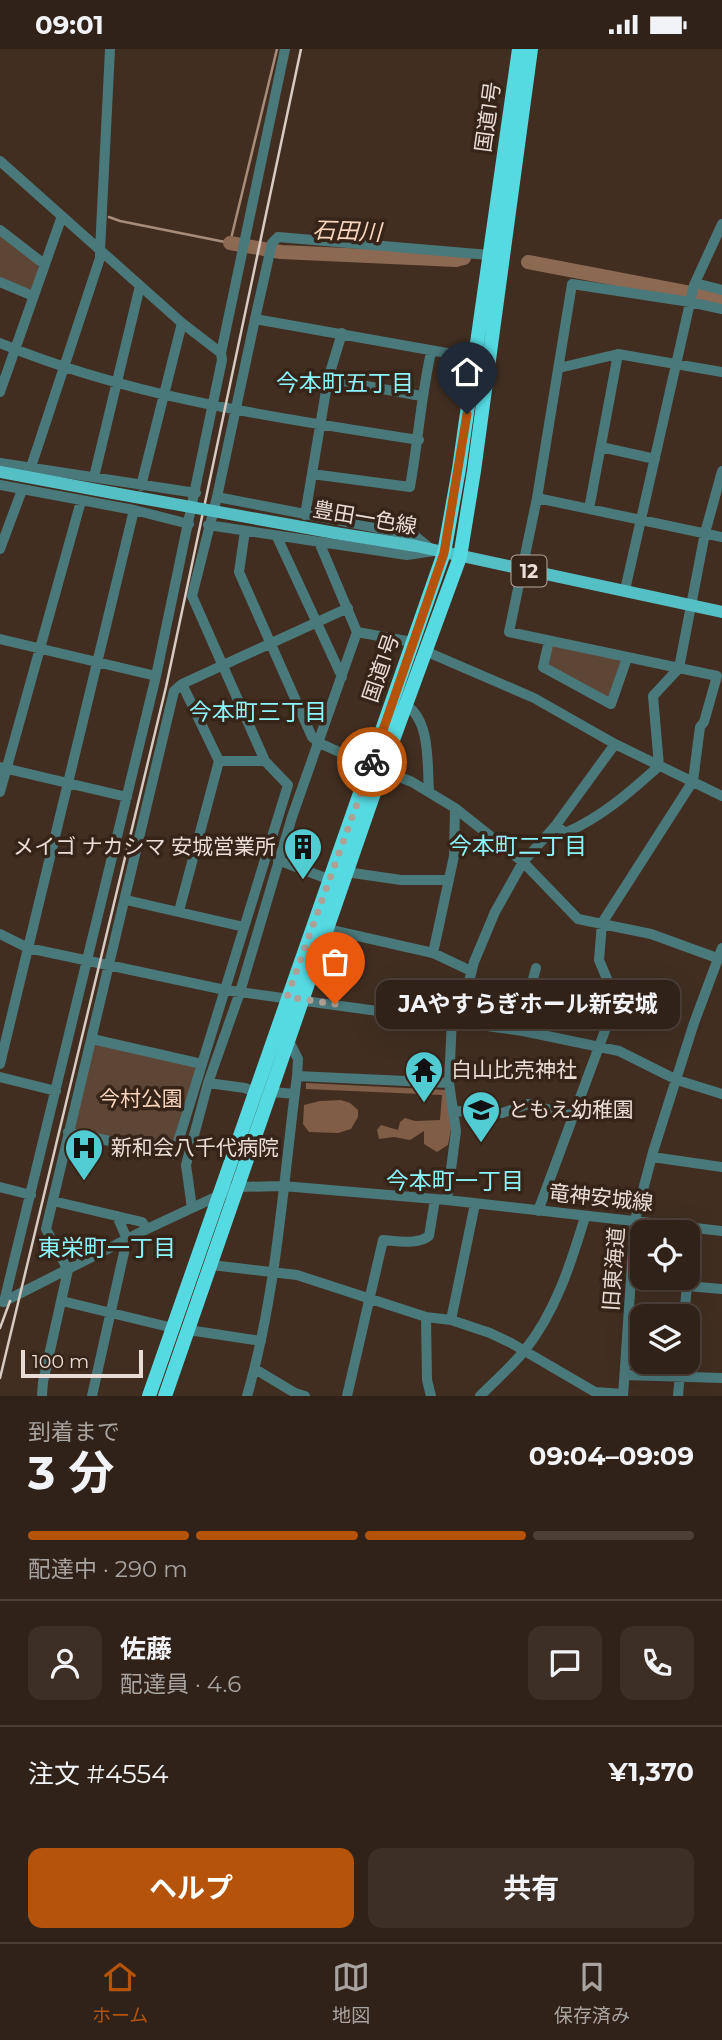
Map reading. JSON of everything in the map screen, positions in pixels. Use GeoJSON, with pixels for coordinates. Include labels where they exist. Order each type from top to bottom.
{"type":"FeatureCollection","features":[{"type":"Feature","properties":{"kind":"highway","name":"国道1号"},"geometry":{"type":"LineString","coordinates":[[165,1396],[180,1330],[220,1195],[255,1092],[327,929],[346,872],[439,552],[459,469],[519,49]]}},
{"type":"Feature","properties":{"kind":"highway","name":"国道1号"},"geometry":{"type":"LineString","coordinates":[[149,1396],[211,1265],[289,1041],[294,999],[328,879],[406,705],[460,557],[531,49]]}},
{"type":"Feature","properties":{"kind":"main road","name":"豊田一色線"},"geometry":{"type":"LineString","coordinates":[[0,472],[439,552],[722,612]]}},
{"type":"Feature","properties":{"kind":"street"},"geometry":{"type":"LineString","coordinates":[[31,467],[100,258],[110,49]]}},
{"type":"Feature","properties":{"kind":"street"},"geometry":{"type":"LineString","coordinates":[[2,1303],[31,1195],[156,676],[196,493],[222,360],[221,353],[285,49]]}},
{"type":"Feature","properties":{"kind":"street"},"geometry":{"type":"LineString","coordinates":[[0,161],[139,286],[221,353]]}},
{"type":"Feature","properties":{"kind":"street"},"geometry":{"type":"LineString","coordinates":[[0,392],[62,216]]}},
{"type":"Feature","properties":{"kind":"street"},"geometry":{"type":"LineString","coordinates":[[625,590],[690,300],[722,224]]}},
{"type":"Feature","properties":{"kind":"street"},"geometry":{"type":"LineString","coordinates":[[0,230],[44,264]]}},
{"type":"Feature","properties":{"kind":"street"},"geometry":{"type":"LineString","coordinates":[[68,1132],[174,1155],[288,785],[265,761],[192,596],[208,524],[217,497],[272,243],[278,237],[489,255]]}},
{"type":"Feature","properties":{"kind":"street"},"geometry":{"type":"LineString","coordinates":[[0,282],[33,296]]}},
{"type":"Feature","properties":{"kind":"street"},"geometry":{"type":"LineString","coordinates":[[538,1211],[610,1017],[610,986],[599,960],[602,923],[693,781],[700,727],[704,722],[717,675],[509,632],[537,498],[572,283],[690,300],[722,309]]}},
{"type":"Feature","properties":{"kind":"street"},"geometry":{"type":"LineString","coordinates":[[695,284],[722,290]]}},
{"type":"Feature","properties":{"kind":"street"},"geometry":{"type":"LineString","coordinates":[[94,477],[139,286]]}},
{"type":"Feature","properties":{"kind":"street"},"geometry":{"type":"LineString","coordinates":[[255,319],[475,358]]}},
{"type":"Feature","properties":{"kind":"street"},"geometry":{"type":"LineString","coordinates":[[141,486],[182,323]]}},
{"type":"Feature","properties":{"kind":"street"},"geometry":{"type":"LineString","coordinates":[[305,515],[328,379],[342,333]]}},
{"type":"Feature","properties":{"kind":"street"},"geometry":{"type":"LineString","coordinates":[[0,343],[117,383],[234,409],[419,440]]}},
{"type":"Feature","properties":{"kind":"street"},"geometry":{"type":"LineString","coordinates":[[312,474],[410,487],[419,440],[421,396],[431,352]]}},
{"type":"Feature","properties":{"kind":"street"},"geometry":{"type":"LineString","coordinates":[[559,368],[618,354],[722,372]]}},
{"type":"Feature","properties":{"kind":"street"},"geometry":{"type":"LineString","coordinates":[[589,509],[618,354]]}},
{"type":"Feature","properties":{"kind":"street"},"geometry":{"type":"LineString","coordinates":[[328,379],[421,396]]}},
{"type":"Feature","properties":{"kind":"street"},"geometry":{"type":"LineString","coordinates":[[601,447],[654,459]]}},
{"type":"Feature","properties":{"kind":"street"},"geometry":{"type":"LineString","coordinates":[[0,463],[196,493]]}},
{"type":"Feature","properties":{"kind":"street"},"geometry":{"type":"LineString","coordinates":[[659,766],[653,696],[679,668],[705,533],[722,471]]}},
{"type":"Feature","properties":{"kind":"street"},"geometry":{"type":"LineString","coordinates":[[0,485],[134,510],[189,524]]}},
{"type":"Feature","properties":{"kind":"street"},"geometry":{"type":"LineString","coordinates":[[1,544],[22,490]]}},
{"type":"Feature","properties":{"kind":"street"},"geometry":{"type":"LineString","coordinates":[[217,497],[414,535],[439,552]]}},
{"type":"Feature","properties":{"kind":"street"},"geometry":{"type":"LineString","coordinates":[[537,498],[722,537]]}},
{"type":"Feature","properties":{"kind":"street"},"geometry":{"type":"LineString","coordinates":[[0,792],[3,767],[40,649],[81,501]]}},
{"type":"Feature","properties":{"kind":"street"},"geometry":{"type":"LineString","coordinates":[[0,1064],[134,510]]}},
{"type":"Feature","properties":{"kind":"street"},"geometry":{"type":"LineString","coordinates":[[208,524],[277,537],[407,555],[439,552]]}},
{"type":"Feature","properties":{"kind":"street"},"geometry":{"type":"LineString","coordinates":[[245,531],[239,572],[312,737],[319,743],[412,782],[455,807],[523,862],[578,919],[651,934],[718,962]]}},
{"type":"Feature","properties":{"kind":"street"},"geometry":{"type":"LineString","coordinates":[[277,537],[342,677]]}},
{"type":"Feature","properties":{"kind":"street"},"geometry":{"type":"LineString","coordinates":[[191,1208],[186,1165],[208,1083],[240,992],[278,860],[357,632],[319,542]]}},
{"type":"Feature","properties":{"kind":"street"},"geometry":{"type":"LineString","coordinates":[[41,1396],[68,1270],[46,1229],[174,691],[182,684],[348,608]]}},
{"type":"Feature","properties":{"kind":"street"},"geometry":{"type":"LineString","coordinates":[[357,632],[412,642]]}},
{"type":"Feature","properties":{"kind":"street"},"geometry":{"type":"LineString","coordinates":[[0,639],[156,676]]}},
{"type":"Feature","properties":{"kind":"street"},"geometry":{"type":"LineString","coordinates":[[549,641],[543,667],[611,704],[627,658]]}},
{"type":"Feature","properties":{"kind":"street"},"geometry":{"type":"LineString","coordinates":[[425,650],[534,698],[615,744],[722,796]]}},
{"type":"Feature","properties":{"kind":"street"},"geometry":{"type":"LineString","coordinates":[[179,911],[219,761],[182,684]]}},
{"type":"Feature","properties":{"kind":"street"},"geometry":{"type":"LineString","coordinates":[[406,705],[417,713],[423,730],[429,791]]}},
{"type":"Feature","properties":{"kind":"street"},"geometry":{"type":"LineString","coordinates":[[447,1200],[456,1131],[449,1083],[455,1020],[471,971],[495,912],[523,862],[556,824],[615,744]]}},
{"type":"Feature","properties":{"kind":"street"},"geometry":{"type":"LineString","coordinates":[[219,761],[265,761]]}},
{"type":"Feature","properties":{"kind":"street"},"geometry":{"type":"LineString","coordinates":[[556,824],[565,833],[582,825],[607,810],[659,766]]}},
{"type":"Feature","properties":{"kind":"street"},"geometry":{"type":"LineString","coordinates":[[3,767],[127,797]]}},
{"type":"Feature","properties":{"kind":"street"},"geometry":{"type":"LineString","coordinates":[[433,953],[454,856],[455,807]]}},
{"type":"Feature","properties":{"kind":"street"},"geometry":{"type":"LineString","coordinates":[[278,860],[328,879]]}},
{"type":"Feature","properties":{"kind":"street"},"geometry":{"type":"LineString","coordinates":[[346,872],[401,880],[449,880]]}},
{"type":"Feature","properties":{"kind":"street"},"geometry":{"type":"LineString","coordinates":[[126,900],[244,927]]}},
{"type":"Feature","properties":{"kind":"street"},"geometry":{"type":"LineString","coordinates":[[327,929],[433,953],[471,971]]}},
{"type":"Feature","properties":{"kind":"street"},"geometry":{"type":"LineString","coordinates":[[0,935],[28,948],[225,990],[455,1020],[620,1051],[677,1080],[722,1094]]}},
{"type":"Feature","properties":{"kind":"street","name":"旧東海道"},"geometry":{"type":"LineString","coordinates":[[635,1220],[694,1023],[722,948]]}},
{"type":"Feature","properties":{"kind":"street"},"geometry":{"type":"LineString","coordinates":[[519,1030],[536,968]]}},
{"type":"Feature","properties":{"kind":"street"},"geometry":{"type":"LineString","coordinates":[[538,1034],[552,983]]}},
{"type":"Feature","properties":{"kind":"street"},"geometry":{"type":"LineString","coordinates":[[92,1039],[202,1064]]}},
{"type":"Feature","properties":{"kind":"street"},"geometry":{"type":"LineString","coordinates":[[247,1396],[274,1272],[297,1076],[298,1059],[289,1041]]}},
{"type":"Feature","properties":{"kind":"street"},"geometry":{"type":"LineString","coordinates":[[297,1076],[449,1083]]}},
{"type":"Feature","properties":{"kind":"street"},"geometry":{"type":"LineString","coordinates":[[0,1077],[56,1091]]}},
{"type":"Feature","properties":{"kind":"street"},"geometry":{"type":"LineString","coordinates":[[208,1083],[255,1092]]}},
{"type":"Feature","properties":{"kind":"street"},"geometry":{"type":"LineString","coordinates":[[272,1092],[295,1094]]}},
{"type":"Feature","properties":{"kind":"street"},"geometry":{"type":"LineString","coordinates":[[454,1111],[502,1113],[528,1104],[574,1116]]}},
{"type":"Feature","properties":{"kind":"street"},"geometry":{"type":"LineString","coordinates":[[652,1157],[722,1167]]}},
{"type":"Feature","properties":{"kind":"street","name":"竜神安城線"},"geometry":{"type":"LineString","coordinates":[[2,1303],[147,1229],[237,1187],[283,1186],[635,1220]]}},
{"type":"Feature","properties":{"kind":"street"},"geometry":{"type":"LineString","coordinates":[[0,1187],[31,1195]]}},
{"type":"Feature","properties":{"kind":"street"},"geometry":{"type":"LineString","coordinates":[[347,1396],[383,1240],[425,1240],[429,1236],[435,1199]]}},
{"type":"Feature","properties":{"kind":"street"},"geometry":{"type":"LineString","coordinates":[[54,1201],[142,1222],[147,1229]]}},
{"type":"Feature","properties":{"kind":"street"},"geometry":{"type":"LineString","coordinates":[[451,1320],[475,1204]]}},
{"type":"Feature","properties":{"kind":"street"},"geometry":{"type":"LineString","coordinates":[[92,1396],[127,1239],[117,1216]]}},
{"type":"Feature","properties":{"kind":"street"},"geometry":{"type":"LineString","coordinates":[[480,1396],[524,1352],[538,1332],[568,1270],[585,1217]]}},
{"type":"Feature","properties":{"kind":"street","name":"竜神安城線"},"geometry":{"type":"LineString","coordinates":[[700,1228],[722,1231]]}},
{"type":"Feature","properties":{"kind":"street"},"geometry":{"type":"LineString","coordinates":[[211,1265],[305,1277],[426,1317],[451,1320],[490,1333],[595,1392],[623,1395]]}},
{"type":"Feature","properties":{"kind":"street"},"geometry":{"type":"LineString","coordinates":[[685,1304],[687,1286],[722,1289]]}},
{"type":"Feature","properties":{"kind":"street","name":"旧東海道"},"geometry":{"type":"LineString","coordinates":[[623,1395],[630,1290]]}},
{"type":"Feature","properties":{"kind":"street"},"geometry":{"type":"LineString","coordinates":[[62,1301],[180,1330],[261,1341]]}},
{"type":"Feature","properties":{"kind":"street"},"geometry":{"type":"LineString","coordinates":[[426,1317],[427,1380],[431,1396]]}},
{"type":"Feature","properties":{"kind":"street"},"geometry":{"type":"LineString","coordinates":[[255,1369],[295,1393],[305,1396]]}},
{"type":"Feature","properties":{"kind":"street"},"geometry":{"type":"LineString","coordinates":[[678,1396],[680,1374]]}},
{"type":"Feature","properties":{"kind":"street"},"geometry":{"type":"LineString","coordinates":[[625,1375],[722,1378]]}},
{"type":"Feature","properties":{"kind":"green space"},"geometry":{"type":"Polygon","coordinates":[[[0,234],[38,265],[32,289],[28,290],[0,278],[0,234]]]}},
{"type":"Feature","properties":{"kind":"green space"},"geometry":{"type":"Polygon","coordinates":[[[551,645],[623,660],[609,700],[546,665],[551,645]]]}},
{"type":"Feature","properties":{"kind":"green space","name":"今村公園"},"geometry":{"type":"Polygon","coordinates":[[[98,1044],[195,1065],[196,1070],[175,1145],[167,1150],[76,1130],[74,1126],[94,1046],[98,1044]]]}},
{"type":"Feature","properties":{"kind":"shaded area"},"geometry":{"type":"Polygon","coordinates":[[[306,1083],[446,1090],[451,1129],[448,1145],[437,1152],[424,1144],[424,1131],[410,1140],[394,1137],[379,1139],[377,1130],[381,1125],[398,1130],[400,1122],[405,1118],[415,1121],[440,1120],[442,1095],[306,1089],[306,1083]]]}},
{"type":"Feature","properties":{"kind":"shaded area"},"geometry":{"type":"Polygon","coordinates":[[[341,1100],[358,1110],[358,1117],[351,1129],[338,1133],[309,1132],[303,1124],[304,1105],[341,1100]]]}},
{"type":"Feature","properties":{"kind":"waterway"},"geometry":{"type":"LineString","coordinates":[[109,217],[230,243],[277,49]]}},
{"type":"Feature","properties":{"kind":"waterway","name":"石田川"},"geometry":{"type":"LineString","coordinates":[[230,243],[281,252],[456,260],[464,258]]}},
{"type":"Feature","properties":{"kind":"waterway","name":"石田川"},"geometry":{"type":"LineString","coordinates":[[528,262],[722,299]]}},
{"type":"Feature","properties":{"kind":"railway"},"geometry":{"type":"LineString","coordinates":[[0,1378],[166,687],[301,49]]}},
{"type":"Feature","properties":{"kind":"railway"},"geometry":{"type":"LineString","coordinates":[[0,1328],[10,1301]]}},
{"type":"Feature","properties":{"kind":"way so far"},"geometry":{"type":"LineString","coordinates":[[335,1004],[287,997],[372,762]]}},
{"type":"Feature","properties":{"kind":"place","name":"メイゴ ナカシマ 安城営業所"},"geometry":{"type":"Point","coordinates":[303,881]}},
{"type":"Feature","properties":{"kind":"place","name":"JAやすらぎホール新安城"},"geometry":{"type":"Point","coordinates":[335,1004]}},
{"type":"Feature","properties":{"kind":"place","name":"白山比売神社"},"geometry":{"type":"Point","coordinates":[424,1104]}},
{"type":"Feature","properties":{"kind":"place","name":"ともえ幼稚園"},"geometry":{"type":"Point","coordinates":[481,1144]}},
{"type":"Feature","properties":{"kind":"place","name":"新和会八千代病院"},"geometry":{"type":"Point","coordinates":[84,1182]}},
{"type":"Feature","properties":{"kind":"district","name":"今本町五丁目"},"geometry":{"type":"Point","coordinates":[345,383]}},
{"type":"Feature","properties":{"kind":"district","name":"今本町三丁目"},"geometry":{"type":"Point","coordinates":[258,712]}},
{"type":"Feature","properties":{"kind":"district","name":"今本町二丁目"},"geometry":{"type":"Point","coordinates":[518,846]}},
{"type":"Feature","properties":{"kind":"district","name":"今本町一丁目"},"geometry":{"type":"Point","coordinates":[455,1181]}},
{"type":"Feature","properties":{"kind":"district","name":"東栄町一丁目"},"geometry":{"type":"Point","coordinates":[107,1248]}},
{"type":"Feature","properties":{"kind":"route"},"geometry":{"type":"LineString","coordinates":[[372,762],[444,553],[467,414]]}}]}
